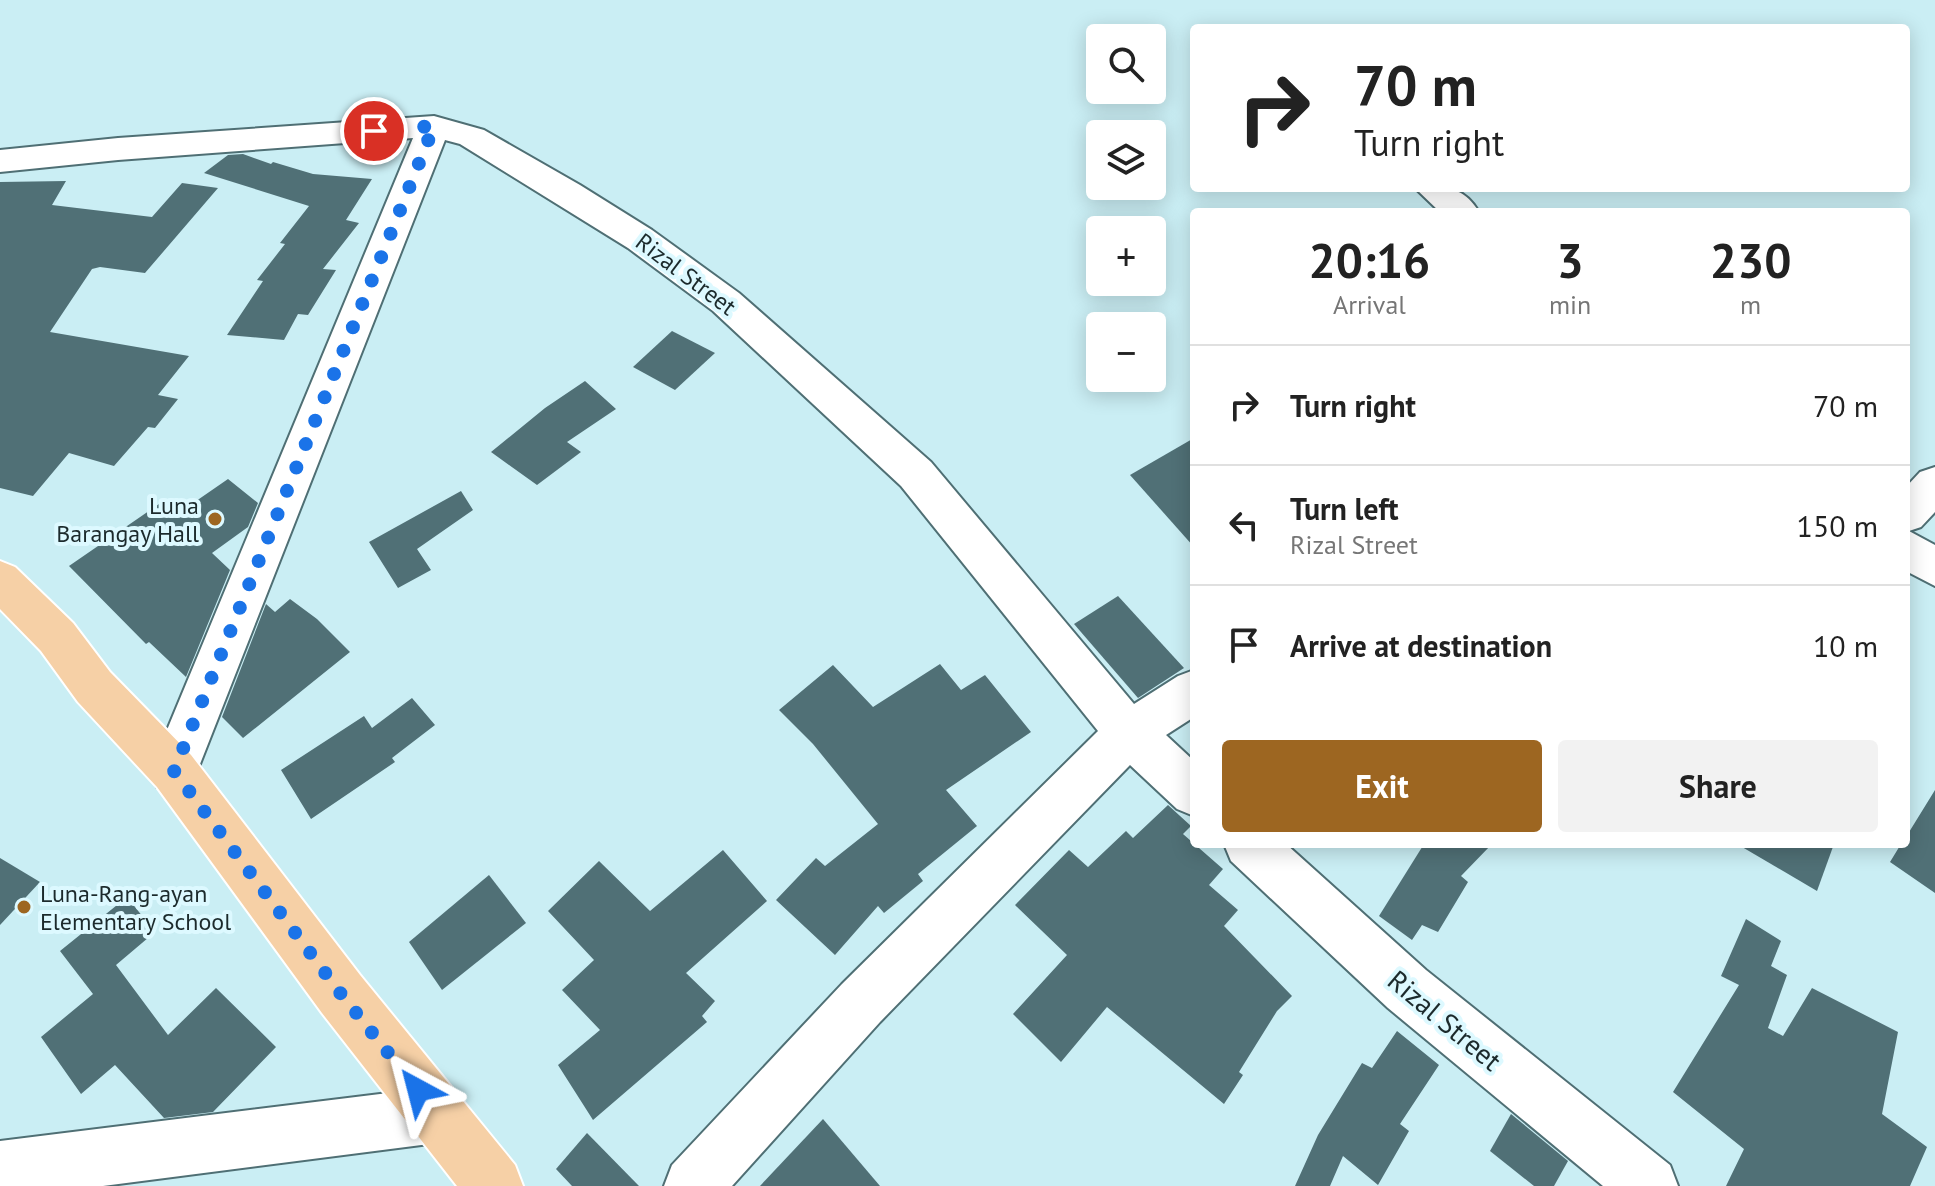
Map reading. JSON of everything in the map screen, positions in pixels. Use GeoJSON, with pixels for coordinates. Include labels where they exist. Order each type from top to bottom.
{"type":"FeatureCollection","features":[{"type":"Feature","properties":{"kind":"main road"},"geometry":{"type":"LineString","coordinates":[[0,580],[57,637],[94,687],[174,771],[341,994],[494,1186]]}},
{"type":"Feature","properties":{"kind":"street","name":"Rizal Street"},"geometry":{"type":"LineString","coordinates":[[0,161],[118,149],[434,126],[472,137],[640,239],[726,302],[916,474],[1129,733],[1190,789]]}},
{"type":"Feature","properties":{"kind":"street"},"geometry":{"type":"LineString","coordinates":[[174,771],[434,126]]}},
{"type":"Feature","properties":{"kind":"street"},"geometry":{"type":"LineString","coordinates":[[1437,192],[1457,208]]}},
{"type":"Feature","properties":{"kind":"street"},"geometry":{"type":"LineString","coordinates":[[1910,511],[1935,484]]}},
{"type":"Feature","properties":{"kind":"street"},"geometry":{"type":"LineString","coordinates":[[1910,551],[1935,568]]}},
{"type":"Feature","properties":{"kind":"street"},"geometry":{"type":"LineString","coordinates":[[693,1186],[861,1003],[1129,733],[1190,694]]}},
{"type":"Feature","properties":{"kind":"street","name":"Rizal Street"},"geometry":{"type":"LineString","coordinates":[[1253,848],[1407,989],[1649,1186]]}},
{"type":"Feature","properties":{"kind":"street"},"geometry":{"type":"LineString","coordinates":[[0,1170],[437,1115]]}},
{"type":"Feature","properties":{"kind":"building"},"geometry":{"type":"Polygon","coordinates":[[[243,154],[313,174],[372,179],[346,220],[359,223],[323,269],[336,270],[308,315],[298,314],[284,340],[227,335],[263,281],[257,280],[285,244],[280,243],[309,206],[204,173],[228,155],[243,154]]]}},
{"type":"Feature","properties":{"kind":"building"},"geometry":{"type":"Polygon","coordinates":[[[66,181],[52,205],[152,217],[182,183],[218,188],[145,273],[100,267],[92,269],[50,332],[189,356],[158,395],[178,399],[155,428],[148,427],[114,466],[69,453],[33,496],[0,488],[0,182],[66,181]]]}},
{"type":"Feature","properties":{"kind":"building"},"geometry":{"type":"Polygon","coordinates":[[[672,331],[715,353],[675,390],[633,367],[672,331]]]}},
{"type":"Feature","properties":{"kind":"building"},"geometry":{"type":"Polygon","coordinates":[[[585,381],[616,409],[567,442],[581,452],[537,485],[491,452],[545,408],[585,381]]]}},
{"type":"Feature","properties":{"kind":"building"},"geometry":{"type":"Polygon","coordinates":[[[1190,440],[1190,542],[1130,475],[1190,440]]]}},
{"type":"Feature","properties":{"kind":"building"},"geometry":{"type":"Polygon","coordinates":[[[228,479],[258,503],[248,527],[212,553],[230,570],[186,677],[149,642],[146,644],[69,566],[159,504],[173,517],[228,479]]]}},
{"type":"Feature","properties":{"kind":"building"},"geometry":{"type":"Polygon","coordinates":[[[461,491],[473,510],[417,549],[431,570],[398,588],[369,542],[461,491]]]}},
{"type":"Feature","properties":{"kind":"building"},"geometry":{"type":"Polygon","coordinates":[[[1118,596],[1184,668],[1138,698],[1074,624],[1118,596]]]}},
{"type":"Feature","properties":{"kind":"building"},"geometry":{"type":"Polygon","coordinates":[[[290,599],[317,619],[350,652],[243,738],[222,717],[266,604],[275,612],[290,599]]]}},
{"type":"Feature","properties":{"kind":"building"},"geometry":{"type":"Polygon","coordinates":[[[940,664],[961,690],[985,675],[1031,732],[946,790],[977,826],[918,874],[923,881],[884,913],[878,906],[835,955],[776,900],[816,858],[825,866],[878,824],[813,744],[779,710],[833,665],[873,707],[940,664]]]}},
{"type":"Feature","properties":{"kind":"building"},"geometry":{"type":"Polygon","coordinates":[[[412,698],[435,725],[392,758],[395,762],[311,819],[281,770],[364,716],[372,728],[412,698]]]}},
{"type":"Feature","properties":{"kind":"building"},"geometry":{"type":"Polygon","coordinates":[[[1935,790],[1935,893],[1890,862],[1899,848],[1910,848],[1910,831],[1935,790]]]}},
{"type":"Feature","properties":{"kind":"building"},"geometry":{"type":"Polygon","coordinates":[[[1168,805],[1190,825],[1183,834],[1190,840],[1190,848],[1199,848],[1223,869],[1209,885],[1238,910],[1224,926],[1292,996],[1277,1011],[1239,1072],[1243,1075],[1224,1104],[1107,1007],[1061,1062],[1013,1014],[1067,955],[1015,905],[1069,850],[1088,867],[1126,831],[1133,838],[1168,805]]]}},
{"type":"Feature","properties":{"kind":"building"},"geometry":{"type":"Polygon","coordinates":[[[1422,848],[1488,848],[1461,876],[1468,882],[1438,932],[1422,925],[1412,940],[1379,916],[1422,848]]]}},
{"type":"Feature","properties":{"kind":"building"},"geometry":{"type":"Polygon","coordinates":[[[1744,848],[1833,848],[1817,891],[1744,848]]]}},
{"type":"Feature","properties":{"kind":"building"},"geometry":{"type":"Polygon","coordinates":[[[723,850],[767,901],[686,973],[715,1001],[702,1016],[707,1022],[593,1120],[558,1065],[600,1030],[562,990],[594,960],[548,911],[599,861],[650,911],[723,850]]]}},
{"type":"Feature","properties":{"kind":"building"},"geometry":{"type":"Polygon","coordinates":[[[0,858],[40,882],[0,925],[0,858]]]}},
{"type":"Feature","properties":{"kind":"building"},"geometry":{"type":"Polygon","coordinates":[[[489,875],[526,923],[442,990],[409,942],[489,875]]]}},
{"type":"Feature","properties":{"kind":"building"},"geometry":{"type":"Polygon","coordinates":[[[127,897],[155,932],[116,965],[168,1035],[216,988],[276,1047],[213,1112],[164,1118],[115,1065],[81,1094],[41,1037],[93,994],[60,951],[127,897]]]}},
{"type":"Feature","properties":{"kind":"building"},"geometry":{"type":"Polygon","coordinates":[[[1746,919],[1781,941],[1771,966],[1787,975],[1768,1028],[1783,1036],[1812,988],[1898,1032],[1882,1114],[1927,1147],[1910,1186],[1726,1186],[1744,1149],[1673,1092],[1739,985],[1721,976],[1746,919]]]}},
{"type":"Feature","properties":{"kind":"building"},"geometry":{"type":"Polygon","coordinates":[[[1397,1031],[1439,1065],[1400,1124],[1409,1131],[1378,1185],[1343,1156],[1330,1186],[1295,1186],[1318,1135],[1362,1063],[1372,1068],[1397,1031]]]}},
{"type":"Feature","properties":{"kind":"building"},"geometry":{"type":"Polygon","coordinates":[[[1511,1114],[1568,1161],[1554,1186],[1534,1186],[1490,1151],[1511,1114]]]}},
{"type":"Feature","properties":{"kind":"building"},"geometry":{"type":"Polygon","coordinates":[[[823,1119],[880,1186],[760,1186],[823,1119]]]}},
{"type":"Feature","properties":{"kind":"building"},"geometry":{"type":"Polygon","coordinates":[[[587,1133],[639,1186],[572,1186],[556,1169],[587,1133]]]}},
{"type":"Feature","properties":{"kind":"place","name":"Luna Barangay Hall"},"geometry":{"type":"Point","coordinates":[215,519]}},
{"type":"Feature","properties":{"kind":"place","name":"Luna-Rang-ayan Elementary School"},"geometry":{"type":"Point","coordinates":[24,907]}},
{"type":"Feature","properties":{"kind":"route"},"geometry":{"type":"LineString","coordinates":[[374,131],[434,126],[174,771],[341,994],[418,1090]]}}]}
